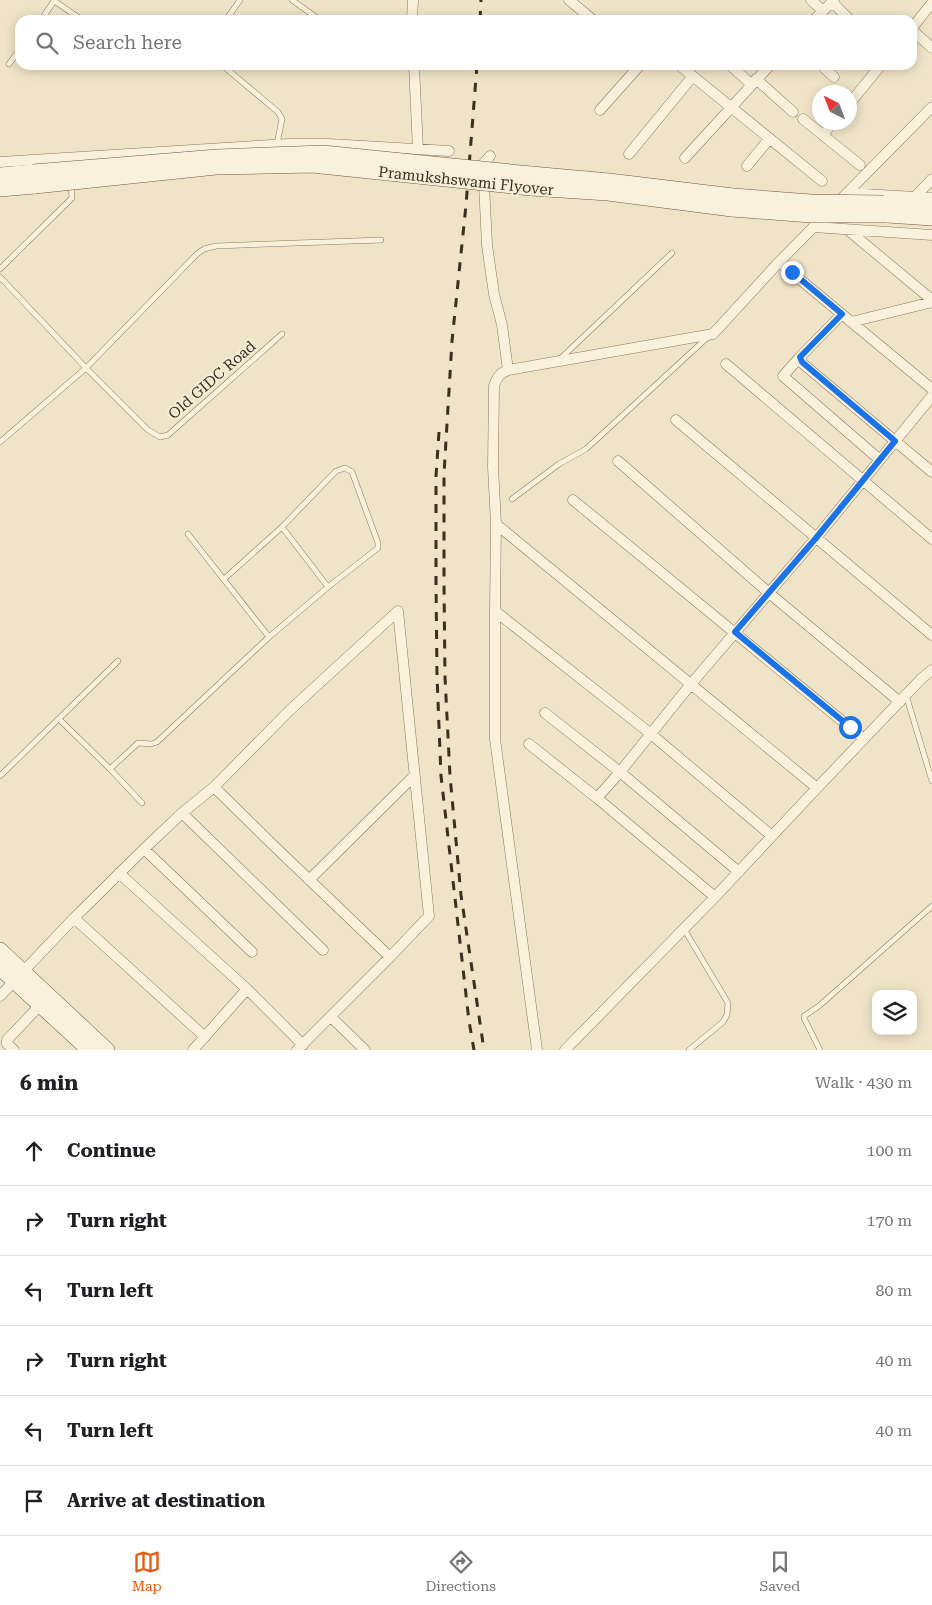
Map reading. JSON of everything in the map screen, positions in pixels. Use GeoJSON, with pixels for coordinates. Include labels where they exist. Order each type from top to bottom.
{"type":"FeatureCollection","features":[{"type":"Feature","properties":{"kind":"main road","name":"Pramukshswami Flyover"},"geometry":{"type":"LineString","coordinates":[[0,189],[34,179],[217,156],[322,153],[609,181],[754,198],[932,206]]}},
{"type":"Feature","properties":{"kind":"main road","name":"Pramukshswami Flyover"},"geometry":{"type":"LineString","coordinates":[[0,175],[34,179],[216,167],[312,165],[531,188],[608,193],[752,211],[811,215],[887,215],[932,218]]}},
{"type":"Feature","properties":{"kind":"main road"},"geometry":{"type":"LineString","coordinates":[[0,950],[19,976],[45,1000],[85,1045],[107,1050]]}},
{"type":"Feature","properties":{"kind":"main road"},"geometry":{"type":"LineString","coordinates":[[0,968],[19,976]]}},
{"type":"Feature","properties":{"kind":"street"},"geometry":{"type":"LineString","coordinates":[[412,15],[413,0]]}},
{"type":"Feature","properties":{"kind":"street"},"geometry":{"type":"LineString","coordinates":[[569,0],[587,15]]}},
{"type":"Feature","properties":{"kind":"street"},"geometry":{"type":"LineString","coordinates":[[811,0],[823,11]]}},
{"type":"Feature","properties":{"kind":"street"},"geometry":{"type":"LineString","coordinates":[[819,15],[833,1],[846,15]]}},
{"type":"Feature","properties":{"kind":"street"},"geometry":{"type":"LineString","coordinates":[[917,22],[932,3]]}},
{"type":"Feature","properties":{"kind":"street"},"geometry":{"type":"LineString","coordinates":[[917,34],[932,48]]}},
{"type":"Feature","properties":{"kind":"street"},"geometry":{"type":"LineString","coordinates":[[414,70],[418,150]]}},
{"type":"Feature","properties":{"kind":"street"},"geometry":{"type":"LineString","coordinates":[[600,110],[636,70]]}},
{"type":"Feature","properties":{"kind":"street"},"geometry":{"type":"LineString","coordinates":[[685,70],[822,181]]}},
{"type":"Feature","properties":{"kind":"street"},"geometry":{"type":"LineString","coordinates":[[738,70],[793,112]]}},
{"type":"Feature","properties":{"kind":"street"},"geometry":{"type":"LineString","coordinates":[[686,158],[765,70]]}},
{"type":"Feature","properties":{"kind":"street"},"geometry":{"type":"LineString","coordinates":[[826,70],[834,77]]}},
{"type":"Feature","properties":{"kind":"street"},"geometry":{"type":"LineString","coordinates":[[857,94],[877,70]]}},
{"type":"Feature","properties":{"kind":"street"},"geometry":{"type":"LineString","coordinates":[[629,154],[693,76]]}},
{"type":"Feature","properties":{"kind":"street"},"geometry":{"type":"LineString","coordinates":[[537,1050],[495,739],[494,610],[496,524],[493,467],[494,386],[499,375],[508,370],[710,335],[715,332],[779,262],[932,107]]}},
{"type":"Feature","properties":{"kind":"street"},"geometry":{"type":"LineString","coordinates":[[803,119],[860,165]]}},
{"type":"Feature","properties":{"kind":"street"},"geometry":{"type":"LineString","coordinates":[[823,136],[827,130]]}},
{"type":"Feature","properties":{"kind":"street"},"geometry":{"type":"LineString","coordinates":[[747,166],[769,139]]}},
{"type":"Feature","properties":{"kind":"street"},"geometry":{"type":"LineString","coordinates":[[0,162],[277,144],[329,144],[449,151]]}},
{"type":"Feature","properties":{"kind":"street"},"geometry":{"type":"LineString","coordinates":[[490,156],[484,164],[486,245],[494,294],[502,325],[508,370]]}},
{"type":"Feature","properties":{"kind":"street"},"geometry":{"type":"LineString","coordinates":[[915,197],[932,179]]}},
{"type":"Feature","properties":{"kind":"street"},"geometry":{"type":"LineString","coordinates":[[847,193],[932,198]]}},
{"type":"Feature","properties":{"kind":"street"},"geometry":{"type":"LineString","coordinates":[[814,227],[932,236]]}},
{"type":"Feature","properties":{"kind":"street"},"geometry":{"type":"LineString","coordinates":[[848,230],[932,301]]}},
{"type":"Feature","properties":{"kind":"street"},"geometry":{"type":"LineString","coordinates":[[779,262],[932,388]]}},
{"type":"Feature","properties":{"kind":"street"},"geometry":{"type":"LineString","coordinates":[[851,322],[932,301]]}},
{"type":"Feature","properties":{"kind":"street"},"geometry":{"type":"LineString","coordinates":[[842,314],[783,376],[880,460]]}},
{"type":"Feature","properties":{"kind":"street"},"geometry":{"type":"LineString","coordinates":[[800,357],[804,366],[932,472]]}},
{"type":"Feature","properties":{"kind":"street"},"geometry":{"type":"LineString","coordinates":[[726,364],[932,539]]}},
{"type":"Feature","properties":{"kind":"street"},"geometry":{"type":"LineString","coordinates":[[597,798],[691,684],[816,538],[932,396]]}},
{"type":"Feature","properties":{"kind":"street"},"geometry":{"type":"LineString","coordinates":[[676,420],[932,635]]}},
{"type":"Feature","properties":{"kind":"street"},"geometry":{"type":"LineString","coordinates":[[618,461],[769,593],[903,699]]}},
{"type":"Feature","properties":{"kind":"street"},"geometry":{"type":"LineString","coordinates":[[573,500],[864,739]]}},
{"type":"Feature","properties":{"kind":"street"},"geometry":{"type":"LineString","coordinates":[[496,524],[817,788]]}},
{"type":"Feature","properties":{"kind":"street"},"geometry":{"type":"LineString","coordinates":[[494,610],[651,734],[772,836]]}},
{"type":"Feature","properties":{"kind":"street"},"geometry":{"type":"LineString","coordinates":[[0,996],[119,873],[182,813],[214,787],[290,710],[398,611],[428,916],[300,1048],[247,989],[119,873]]}},
{"type":"Feature","properties":{"kind":"street"},"geometry":{"type":"LineString","coordinates":[[565,1050],[715,897],[817,788],[932,670]]}},
{"type":"Feature","properties":{"kind":"street"},"geometry":{"type":"LineString","coordinates":[[546,713],[620,772],[739,872]]}},
{"type":"Feature","properties":{"kind":"street"},"geometry":{"type":"LineString","coordinates":[[530,744],[715,897]]}},
{"type":"Feature","properties":{"kind":"street"},"geometry":{"type":"LineString","coordinates":[[309,880],[414,776]]}},
{"type":"Feature","properties":{"kind":"street"},"geometry":{"type":"LineString","coordinates":[[214,787],[390,957]]}},
{"type":"Feature","properties":{"kind":"street"},"geometry":{"type":"LineString","coordinates":[[182,813],[322,950]]}},
{"type":"Feature","properties":{"kind":"street"},"geometry":{"type":"LineString","coordinates":[[144,849],[252,952]]}},
{"type":"Feature","properties":{"kind":"street"},"geometry":{"type":"LineString","coordinates":[[74,918],[204,1037]]}},
{"type":"Feature","properties":{"kind":"street"},"geometry":{"type":"LineString","coordinates":[[193,1050],[247,989]]}},
{"type":"Feature","properties":{"kind":"street"},"geometry":{"type":"LineString","coordinates":[[14,1050],[6,1042],[45,1000]]}},
{"type":"Feature","properties":{"kind":"street"},"geometry":{"type":"LineString","coordinates":[[331,1017],[365,1050]]}},
{"type":"Feature","properties":{"kind":"lane"},"geometry":{"type":"LineString","coordinates":[[230,15],[240,0]]}},
{"type":"Feature","properties":{"kind":"lane"},"geometry":{"type":"LineString","coordinates":[[292,0],[313,15]]}},
{"type":"Feature","properties":{"kind":"lane"},"geometry":{"type":"LineString","coordinates":[[44,15],[54,1],[75,15]]}},
{"type":"Feature","properties":{"kind":"lane"},"geometry":{"type":"LineString","coordinates":[[9,64],[15,56]]}},
{"type":"Feature","properties":{"kind":"lane"},"geometry":{"type":"LineString","coordinates":[[228,70],[278,112],[282,119],[277,144]]}},
{"type":"Feature","properties":{"kind":"lane"},"geometry":{"type":"LineString","coordinates":[[0,269],[72,198],[71,158]]}},
{"type":"Feature","properties":{"kind":"lane"},"geometry":{"type":"LineString","coordinates":[[0,442],[86,368],[204,249],[216,246],[382,240]]}},
{"type":"Feature","properties":{"kind":"lane"},"geometry":{"type":"LineString","coordinates":[[558,361],[672,253]]}},
{"type":"Feature","properties":{"kind":"lane"},"geometry":{"type":"LineString","coordinates":[[0,277],[86,368]]}},
{"type":"Feature","properties":{"kind":"lane","name":"Old GIDC Road"},"geometry":{"type":"LineString","coordinates":[[86,368],[148,430],[160,437],[168,435],[282,334]]}},
{"type":"Feature","properties":{"kind":"lane"},"geometry":{"type":"LineString","coordinates":[[512,499],[559,464],[586,449],[710,335]]}},
{"type":"Feature","properties":{"kind":"lane"},"geometry":{"type":"LineString","coordinates":[[110,769],[138,743],[151,744],[156,742],[269,637],[379,546],[352,472],[345,468],[336,472],[282,527],[224,579]]}},
{"type":"Feature","properties":{"kind":"lane"},"geometry":{"type":"LineString","coordinates":[[282,527],[328,587]]}},
{"type":"Feature","properties":{"kind":"lane"},"geometry":{"type":"LineString","coordinates":[[188,534],[269,637]]}},
{"type":"Feature","properties":{"kind":"lane"},"geometry":{"type":"LineString","coordinates":[[0,776],[118,661]]}},
{"type":"Feature","properties":{"kind":"lane"},"geometry":{"type":"LineString","coordinates":[[903,699],[932,781]]}},
{"type":"Feature","properties":{"kind":"lane"},"geometry":{"type":"LineString","coordinates":[[59,719],[142,803]]}},
{"type":"Feature","properties":{"kind":"lane"},"geometry":{"type":"LineString","coordinates":[[820,1050],[804,1016],[819,1006],[932,906]]}},
{"type":"Feature","properties":{"kind":"lane"},"geometry":{"type":"LineString","coordinates":[[684,929],[728,1003],[727,1015],[723,1022],[689,1050]]}},
{"type":"Feature","properties":{"kind":"railway"},"geometry":{"type":"LineString","coordinates":[[480,15],[481,0]]}},
{"type":"Feature","properties":{"kind":"railway"},"geometry":{"type":"LineString","coordinates":[[477,70],[466,205],[452,341],[444,474],[444,584],[445,677],[450,776],[461,895],[484,1050]]}},
{"type":"Feature","properties":{"kind":"railway"},"geometry":{"type":"LineString","coordinates":[[439,432],[436,476],[436,583],[441,776],[474,1050]]}},
{"type":"Feature","properties":{"kind":"route"},"geometry":{"type":"LineString","coordinates":[[792,272],[842,314],[800,357],[804,366],[895,441],[816,538],[735,632],[850,727]]}}]}
